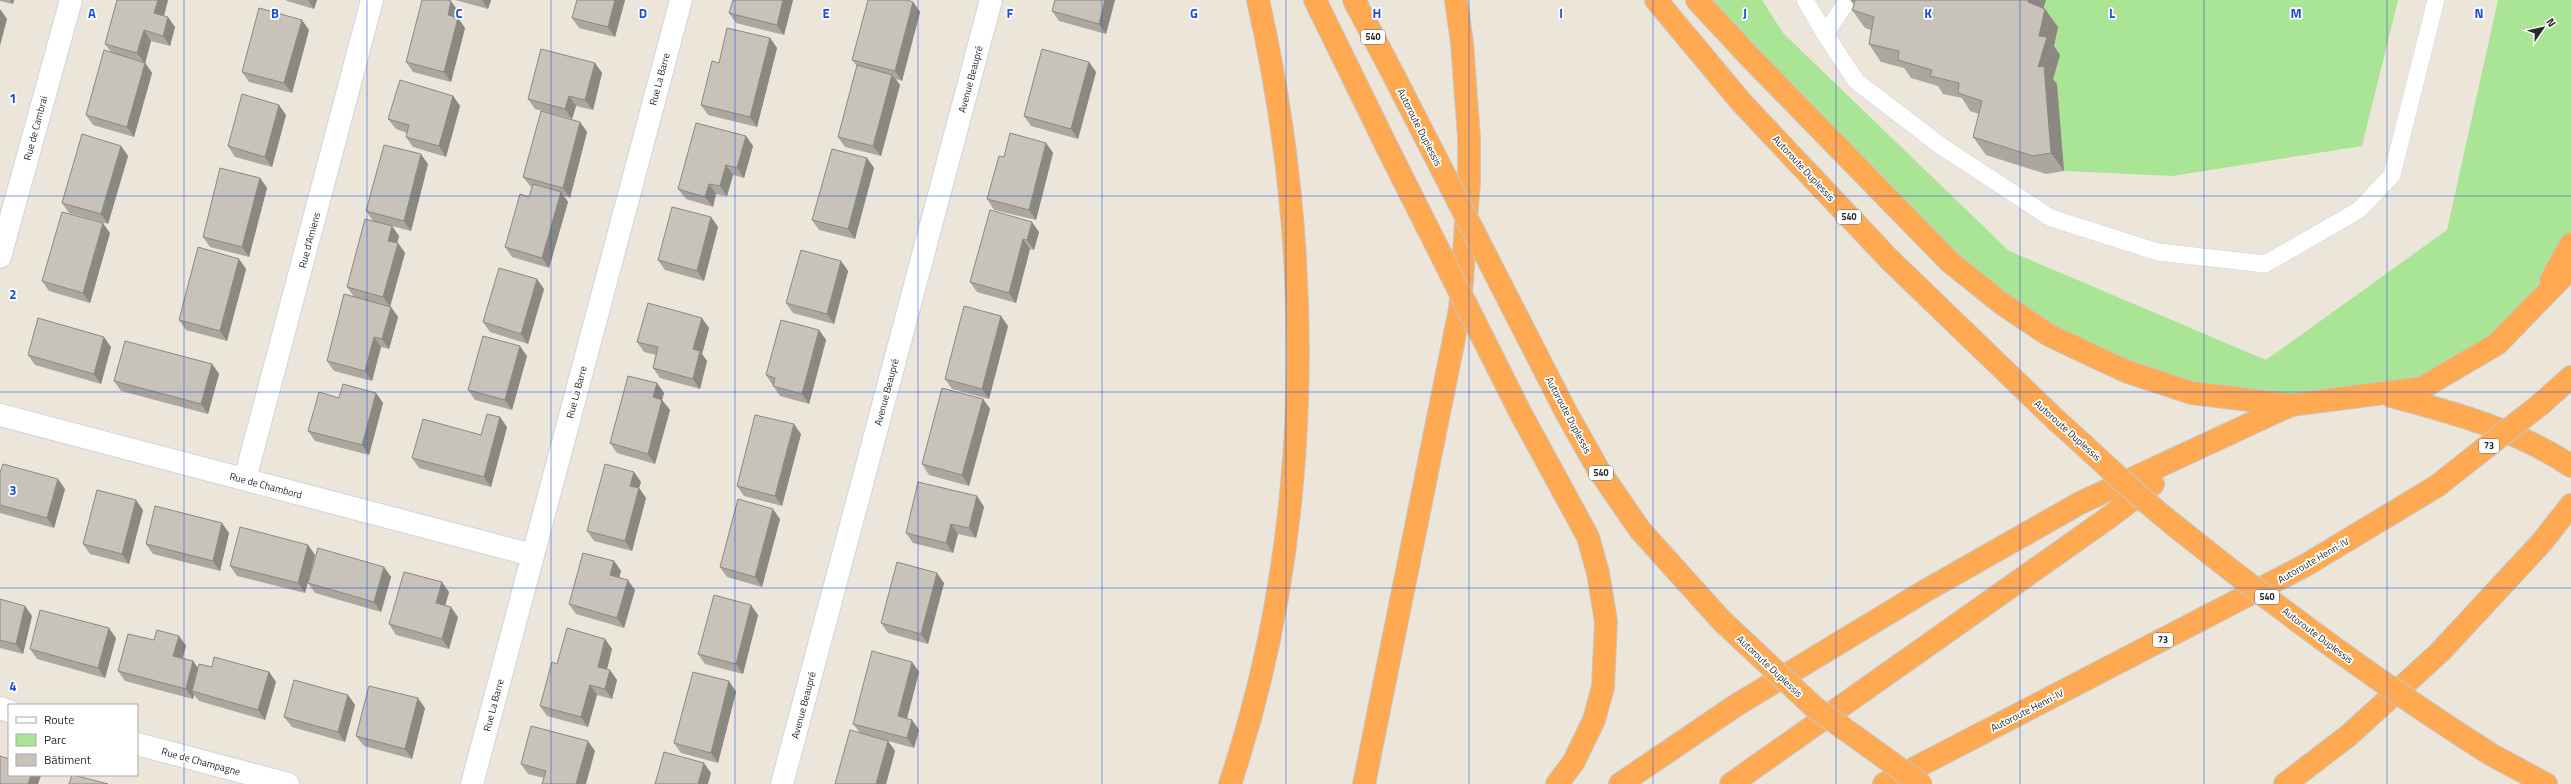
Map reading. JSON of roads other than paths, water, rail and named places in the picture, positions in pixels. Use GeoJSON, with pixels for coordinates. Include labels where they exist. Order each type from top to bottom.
{"type":"FeatureCollection","features":[{"type":"Feature","properties":{"kind":"highway"},"geometry":{"type":"LineString","coordinates":[[1230,784],[1247,735],[1276,612],[1293,486],[1297,376],[1298,328],[1290,191],[1271,59],[1258,0]]}},
{"type":"Feature","properties":{"kind":"highway"},"geometry":{"type":"LineString","coordinates":[[1315,0],[1520,412],[1588,537],[1598,573],[1606,621],[1603,687],[1594,720],[1573,764],[1557,784]]}},
{"type":"Feature","properties":{"kind":"highway","name":"Autoroute Duplessis"},"geometry":{"type":"LineString","coordinates":[[1354,0],[1567,414],[1598,469],[1640,530],[1722,621],[1814,707],[1921,784]]}},
{"type":"Feature","properties":{"kind":"highway"},"geometry":{"type":"LineString","coordinates":[[1364,784],[1460,309],[1469,180],[1469,138],[1462,43],[1456,0]]}},
{"type":"Feature","properties":{"kind":"highway","name":"Autoroute Duplessis"},"geometry":{"type":"LineString","coordinates":[[1656,0],[1742,103],[1889,259],[2057,421],[2173,524],[2315,634],[2428,715],[2492,755],[2546,784]]}},
{"type":"Feature","properties":{"kind":"highway"},"geometry":{"type":"LineString","coordinates":[[1697,0],[1748,56],[1950,262],[2001,303],[2049,335],[2128,372],[2192,393],[2291,405],[2422,388],[2451,373],[2497,344],[2571,268]]}},
{"type":"Feature","properties":{"kind":"highway"},"geometry":{"type":"LineString","coordinates":[[1710,0],[1748,56]]}},
{"type":"Feature","properties":{"kind":"highway"},"geometry":{"type":"LineString","coordinates":[[2541,299],[2571,244]]}},
{"type":"Feature","properties":{"kind":"highway","name":"Autoroute Henri-IV"},"geometry":{"type":"LineString","coordinates":[[1884,784],[2306,566],[2437,486],[2541,404],[2571,377]]}},
{"type":"Feature","properties":{"kind":"highway"},"geometry":{"type":"LineString","coordinates":[[2380,393],[2479,420],[2544,448],[2571,466]]}},
{"type":"Feature","properties":{"kind":"highway"},"geometry":{"type":"LineString","coordinates":[[1620,784],[1735,706],[1925,590],[2080,503],[2291,405]]}},
{"type":"Feature","properties":{"kind":"highway"},"geometry":{"type":"LineString","coordinates":[[1731,784],[2108,518],[2202,446]]}},
{"type":"Feature","properties":{"kind":"highway"},"geometry":{"type":"LineString","coordinates":[[2285,784],[2348,736],[2440,652],[2542,542],[2571,505]]}},
{"type":"Feature","properties":{"kind":"street","name":"Rue de Cambrai"},"geometry":{"type":"LineString","coordinates":[[0,257],[71,0]]}},
{"type":"Feature","properties":{"kind":"street","name":"Rue d'Amiens"},"geometry":{"type":"LineString","coordinates":[[245,479],[372,0]]}},
{"type":"Feature","properties":{"kind":"street","name":"Rue La Barre"},"geometry":{"type":"LineString","coordinates":[[472,784],[681,0]]}},
{"type":"Feature","properties":{"kind":"street","name":"Avenue Beaupré"},"geometry":{"type":"LineString","coordinates":[[782,784],[991,0]]}},
{"type":"Feature","properties":{"kind":"street","name":"Rue de Chambord"},"geometry":{"type":"LineString","coordinates":[[0,415],[532,555]]}},
{"type":"Feature","properties":{"kind":"street","name":"Rue de Champagne"},"geometry":{"type":"LineString","coordinates":[[138,744],[288,784]]}},
{"type":"Feature","properties":{"kind":"lane"},"geometry":{"type":"LineString","coordinates":[[1805,0],[1825,34],[1856,80],[1941,146],[2051,218],[2158,252],[2265,264],[2359,210],[2392,175],[2436,0]]}},
{"type":"Feature","properties":{"kind":"lane"},"geometry":{"type":"LineString","coordinates":[[1825,34],[1848,0]]}}]}
